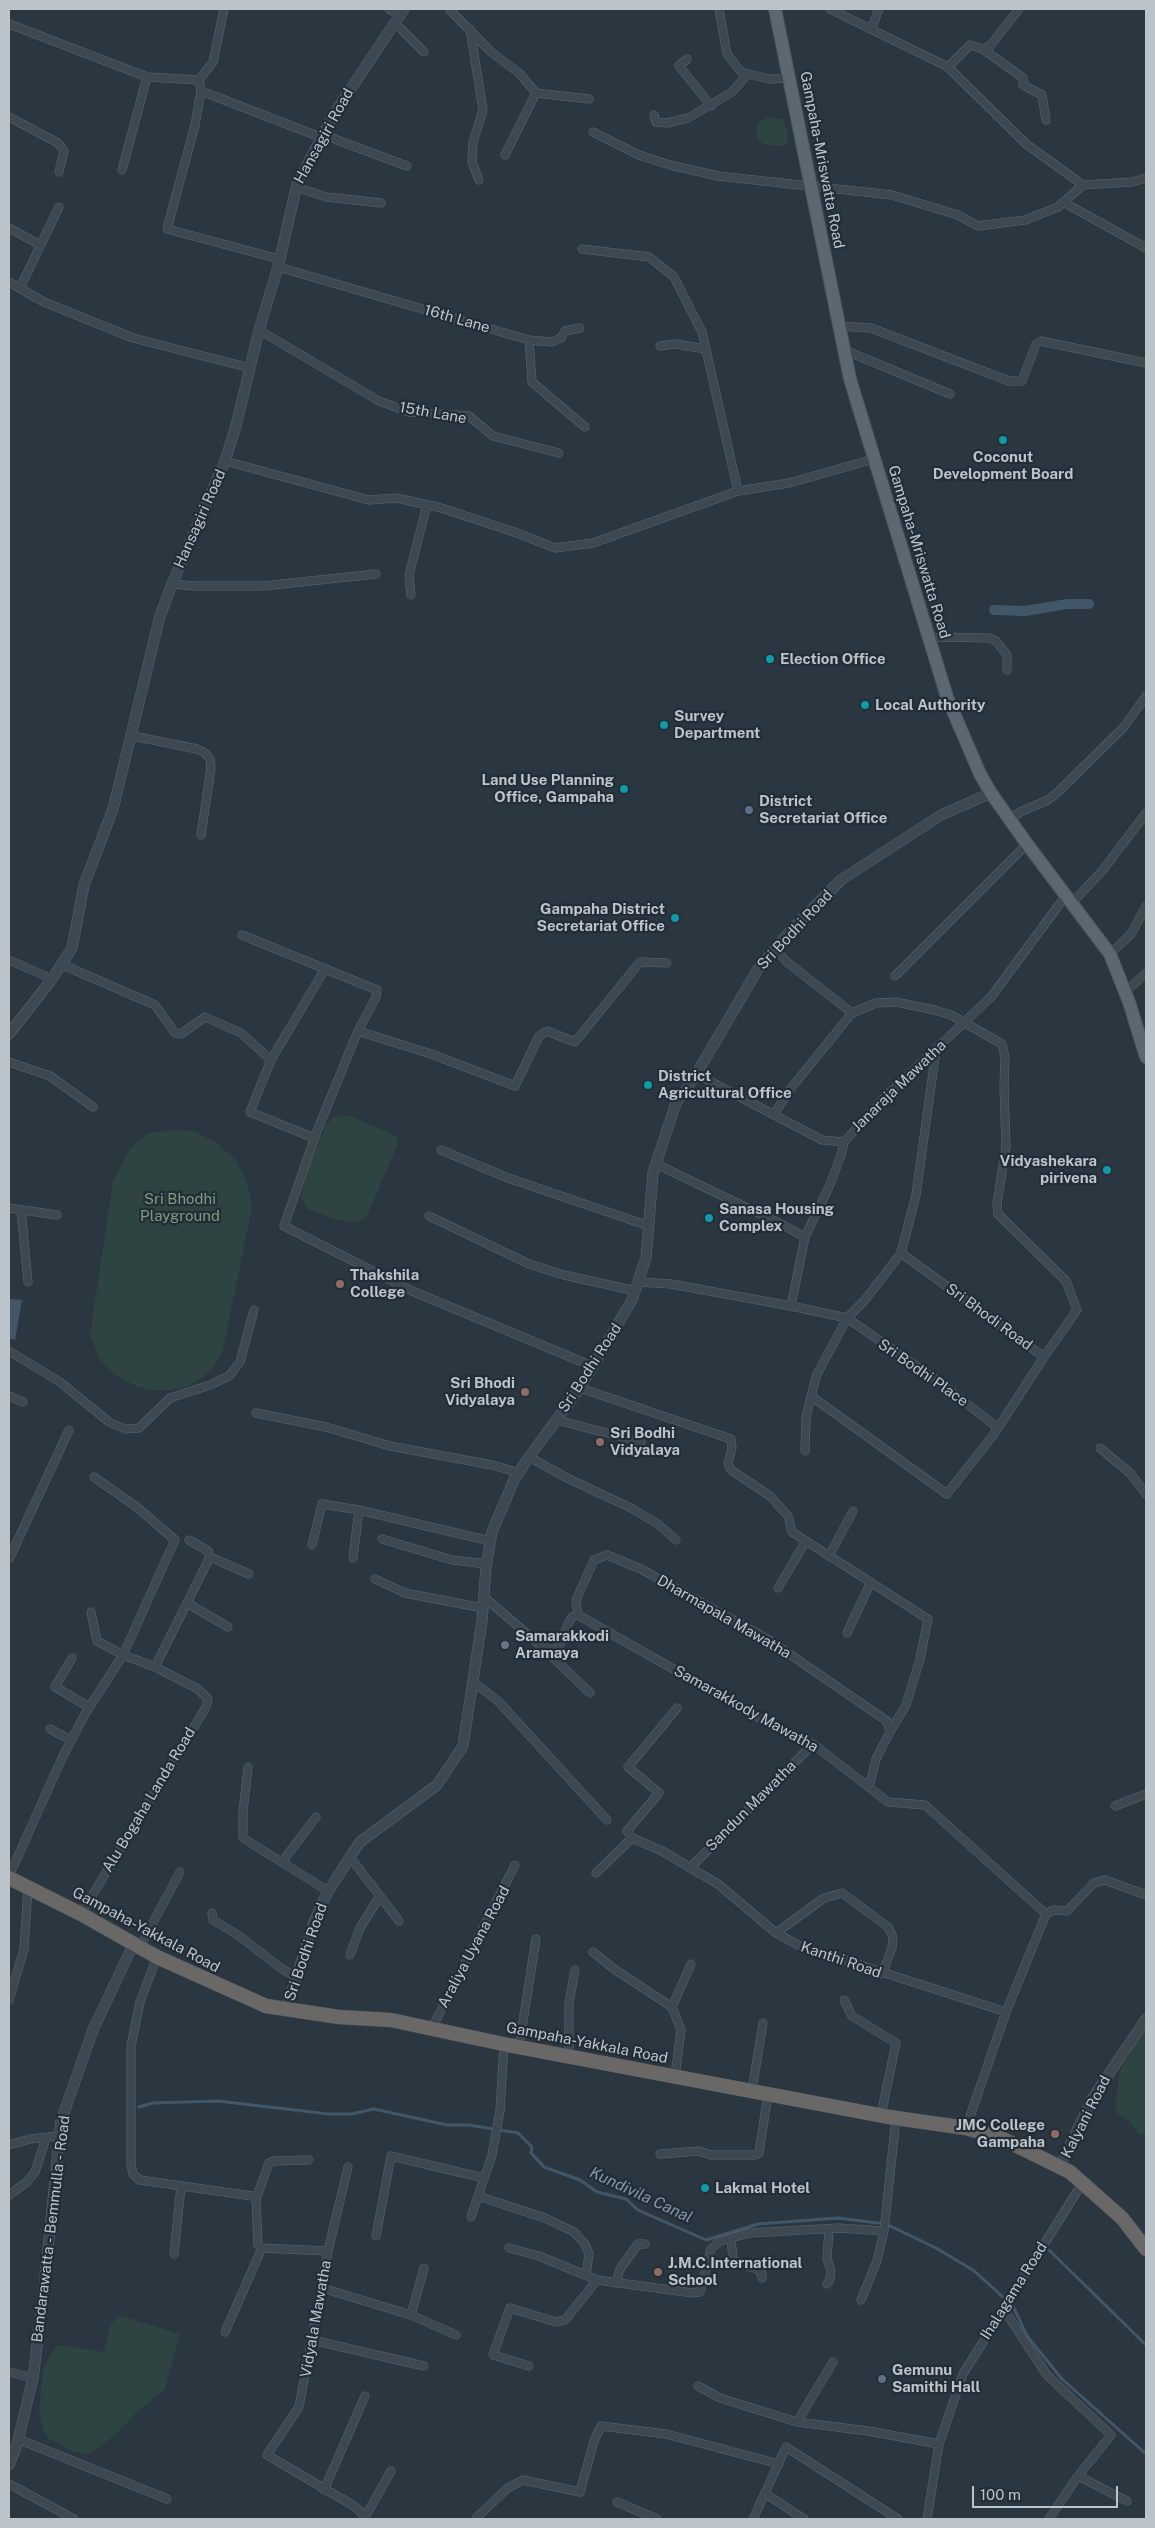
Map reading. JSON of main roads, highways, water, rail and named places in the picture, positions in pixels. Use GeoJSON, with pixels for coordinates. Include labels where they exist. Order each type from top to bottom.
{"type":"FeatureCollection","features":[{"type":"Feature","properties":{"kind":"highway","name":"Gampaha-Yakkala Road"},"geometry":{"type":"LineString","coordinates":[[9,1877],[81,1914],[157,1957],[266,2006],[286,2010],[391,2020],[504,2044],[881,2116],[966,2128],[998,2137],[1060,2166],[1082,2182],[1122,2218],[1146,2249]]}},
{"type":"Feature","properties":{"kind":"main road","name":"Gampaha-Mriswatta Road"},"geometry":{"type":"LineString","coordinates":[[775,9],[850,379],[928,640],[947,697],[980,774],[991,792],[1009,820],[1070,898],[1110,954],[1145,1049]]}},
{"type":"Feature","properties":{"kind":"water"},"geometry":{"type":"Polygon","coordinates":[[[9,1299],[22,1300],[15,1340],[9,1338],[9,1299]]]}},
{"type":"Feature","properties":{"kind":"waterway"},"geometry":{"type":"LineString","coordinates":[[994,610],[1025,611],[1067,604],[1089,604]]}},
{"type":"Feature","properties":{"kind":"waterway","name":"Kundivila Canal"},"geometry":{"type":"LineString","coordinates":[[139,2107],[153,2103],[218,2101],[329,2114],[351,2114],[374,2109],[447,2125],[469,2125],[518,2133],[532,2147],[531,2153],[544,2167],[580,2180],[597,2192],[626,2199],[638,2210],[706,2240],[758,2224],[838,2218],[886,2224],[936,2248],[973,2270],[1013,2306],[1027,2336],[1062,2379],[1146,2454]]}},
{"type":"Feature","properties":{"kind":"waterway"},"geometry":{"type":"LineString","coordinates":[[1047,2248],[1146,2345]]}},
{"type":"Feature","properties":{"kind":"place","name":"Coconut Development Board"},"geometry":{"type":"Point","coordinates":[1003,440]}},
{"type":"Feature","properties":{"kind":"place","name":"Election Office"},"geometry":{"type":"Point","coordinates":[770,659]}},
{"type":"Feature","properties":{"kind":"place","name":"Local Authority"},"geometry":{"type":"Point","coordinates":[865,705]}},
{"type":"Feature","properties":{"kind":"place","name":"Survey Department"},"geometry":{"type":"Point","coordinates":[664,725]}},
{"type":"Feature","properties":{"kind":"place","name":"Land Use Planning Office, Gampaha"},"geometry":{"type":"Point","coordinates":[624,789]}},
{"type":"Feature","properties":{"kind":"place","name":"District Secretariat Office"},"geometry":{"type":"Point","coordinates":[749,810]}},
{"type":"Feature","properties":{"kind":"place","name":"Gampaha District Secretariat Office"},"geometry":{"type":"Point","coordinates":[675,918]}},
{"type":"Feature","properties":{"kind":"place","name":"District Agricultural Office"},"geometry":{"type":"Point","coordinates":[648,1085]}},
{"type":"Feature","properties":{"kind":"place","name":"Vidyashekara pirivena"},"geometry":{"type":"Point","coordinates":[1107,1170]}},
{"type":"Feature","properties":{"kind":"place","name":"Sanasa Housing Complex"},"geometry":{"type":"Point","coordinates":[709,1218]}},
{"type":"Feature","properties":{"kind":"place","name":"Thakshila College"},"geometry":{"type":"Point","coordinates":[340,1284]}},
{"type":"Feature","properties":{"kind":"place","name":"Sri Bhodi Vidyalaya"},"geometry":{"type":"Point","coordinates":[525,1392]}},
{"type":"Feature","properties":{"kind":"place","name":"Sri Bodhi Vidyalaya"},"geometry":{"type":"Point","coordinates":[600,1442]}},
{"type":"Feature","properties":{"kind":"place","name":"Samarakkodi Aramaya"},"geometry":{"type":"Point","coordinates":[505,1645]}},
{"type":"Feature","properties":{"kind":"place","name":"JMC College Gampaha"},"geometry":{"type":"Point","coordinates":[1055,2134]}},
{"type":"Feature","properties":{"kind":"place","name":"Lakmal Hotel"},"geometry":{"type":"Point","coordinates":[705,2188]}},
{"type":"Feature","properties":{"kind":"place","name":"J.M.C.International School"},"geometry":{"type":"Point","coordinates":[658,2272]}},
{"type":"Feature","properties":{"kind":"place","name":"Gemunu Samithi Hall"},"geometry":{"type":"Point","coordinates":[882,2379]}},
{"type":"Feature","properties":{"kind":"park label","name":"Sri Bhodhi Playground"},"geometry":{"type":"Point","coordinates":[180,1208]}}]}
